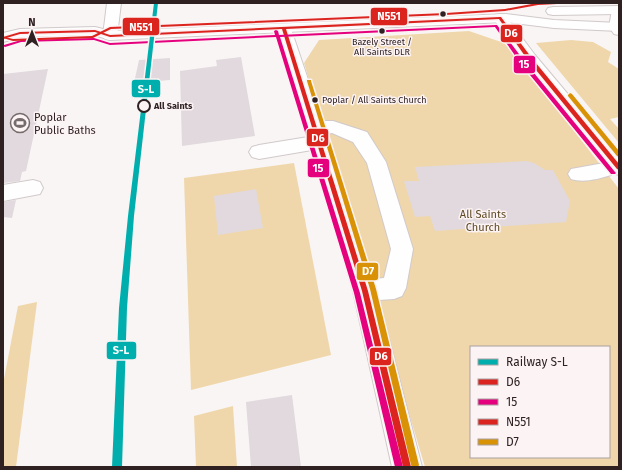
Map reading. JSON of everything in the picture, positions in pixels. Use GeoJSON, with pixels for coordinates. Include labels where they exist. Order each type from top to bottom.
{"type":"FeatureCollection","features":[{"type":"Feature","properties":{"kind":"main road"},"geometry":{"type":"LineString","coordinates":[[110,36],[114,3]]}},
{"type":"Feature","properties":{"kind":"main road"},"geometry":{"type":"LineString","coordinates":[[3,38],[20,33],[95,31],[110,36],[187,34],[503,18],[539,12],[619,10],[618,28],[554,24],[503,18]]}},
{"type":"Feature","properties":{"kind":"main road"},"geometry":{"type":"LineString","coordinates":[[503,18],[529,58],[612,169],[578,174]]}},
{"type":"Feature","properties":{"kind":"main road"},"geometry":{"type":"LineString","coordinates":[[284,29],[365,291],[407,467]]}},
{"type":"Feature","properties":{"kind":"main road"},"geometry":{"type":"LineString","coordinates":[[3,46],[12,48],[95,45],[110,36]]}},
{"type":"Feature","properties":{"kind":"main road"},"geometry":{"type":"LineString","coordinates":[[259,152],[317,135],[333,127],[360,136],[376,162],[402,249],[394,288],[365,291]]}},
{"type":"Feature","properties":{"kind":"main road"},"geometry":{"type":"LineString","coordinates":[[3,193],[33,188]]}},
{"type":"Feature","properties":{"kind":"green space","name":"All Saints Church"},"geometry":{"type":"Polygon","coordinates":[[[469,31],[507,44],[619,189],[619,467],[425,467],[304,63],[319,40],[469,31]]]}},
{"type":"Feature","properties":{"kind":"green space"},"geometry":{"type":"Polygon","coordinates":[[[571,40],[593,42],[611,52],[608,62],[619,69],[619,117],[610,119],[619,129],[619,143],[536,43],[571,40]]]}},
{"type":"Feature","properties":{"kind":"green space"},"geometry":{"type":"Polygon","coordinates":[[[294,163],[331,355],[191,390],[184,178],[294,163]]]}},
{"type":"Feature","properties":{"kind":"green space"},"geometry":{"type":"Polygon","coordinates":[[[37,302],[16,467],[3,467],[3,384],[18,306],[37,302]]]}},
{"type":"Feature","properties":{"kind":"green space"},"geometry":{"type":"Polygon","coordinates":[[[233,406],[237,467],[196,467],[194,416],[233,406]]]}},
{"type":"Feature","properties":{"kind":"building"},"geometry":{"type":"Polygon","coordinates":[[[241,57],[255,136],[182,146],[180,71],[217,66],[216,60],[241,57]]]}},
{"type":"Feature","properties":{"kind":"building"},"geometry":{"type":"Polygon","coordinates":[[[170,58],[170,80],[134,83],[139,60],[170,58]]]}},
{"type":"Feature","properties":{"kind":"building","name":"Poplar Public Baths"},"geometry":{"type":"Polygon","coordinates":[[[48,69],[26,171],[22,172],[20,181],[3,183],[3,74],[48,69]]]}},
{"type":"Feature","properties":{"kind":"building","name":"All Saints Church"},"geometry":{"type":"Polygon","coordinates":[[[527,161],[534,163],[545,170],[553,170],[570,201],[566,222],[435,231],[430,216],[415,217],[404,181],[419,181],[415,167],[527,161]]]}},
{"type":"Feature","properties":{"kind":"building"},"geometry":{"type":"Polygon","coordinates":[[[256,189],[263,228],[218,235],[214,196],[256,189]]]}},
{"type":"Feature","properties":{"kind":"building"},"geometry":{"type":"Polygon","coordinates":[[[16,200],[12,218],[3,217],[3,202],[16,200]]]}},
{"type":"Feature","properties":{"kind":"building"},"geometry":{"type":"Polygon","coordinates":[[[292,395],[301,467],[251,467],[246,402],[292,395]]]}},
{"type":"Feature","properties":{"kind":"rail line","name":"S-L"},"geometry":{"type":"LineString","coordinates":[[117,467],[123,308],[131,216],[156,3]]}},
{"type":"Feature","properties":{"kind":"transit line","name":"N551"},"geometry":{"type":"LineString","coordinates":[[5,38],[13,40],[93,37],[110,28],[446,14],[505,10],[538,4],[557,3]]}},
{"type":"Feature","properties":{"kind":"transit line","name":"D6"},"geometry":{"type":"LineString","coordinates":[[3,38],[20,33],[95,31],[110,36],[500,18],[529,58],[619,168]]}},
{"type":"Feature","properties":{"kind":"transit line","name":"15"},"geometry":{"type":"LineString","coordinates":[[5,46],[21,41],[94,39],[110,44],[496,26],[523,63],[613,173]]}},
{"type":"Feature","properties":{"kind":"transit line","name":"D6"},"geometry":{"type":"LineString","coordinates":[[284,29],[365,291],[407,467]]}},
{"type":"Feature","properties":{"kind":"transit line","name":"15"},"geometry":{"type":"LineString","coordinates":[[276,31],[357,293],[399,467]]}},
{"type":"Feature","properties":{"kind":"transit line","name":"D7"},"geometry":{"type":"LineString","coordinates":[[309,81],[373,289],[415,465]]}},
{"type":"Feature","properties":{"kind":"transit line","name":"D7"},"geometry":{"type":"LineString","coordinates":[[570,95],[619,155]]}},
{"type":"Feature","properties":{"kind":"place","name":"Bazely Street / All Saints DLR"},"geometry":{"type":"Point","coordinates":[382,31]}},
{"type":"Feature","properties":{"kind":"place","name":"Poplar / All Saints Church"},"geometry":{"type":"Point","coordinates":[315,100]}},
{"type":"Feature","properties":{"kind":"place","name":"All Saints"},"geometry":{"type":"Point","coordinates":[144,106]}},
{"type":"Feature","properties":{"kind":"place","name":"Poplar Public Baths"},"geometry":{"type":"Point","coordinates":[20,123]}}]}
